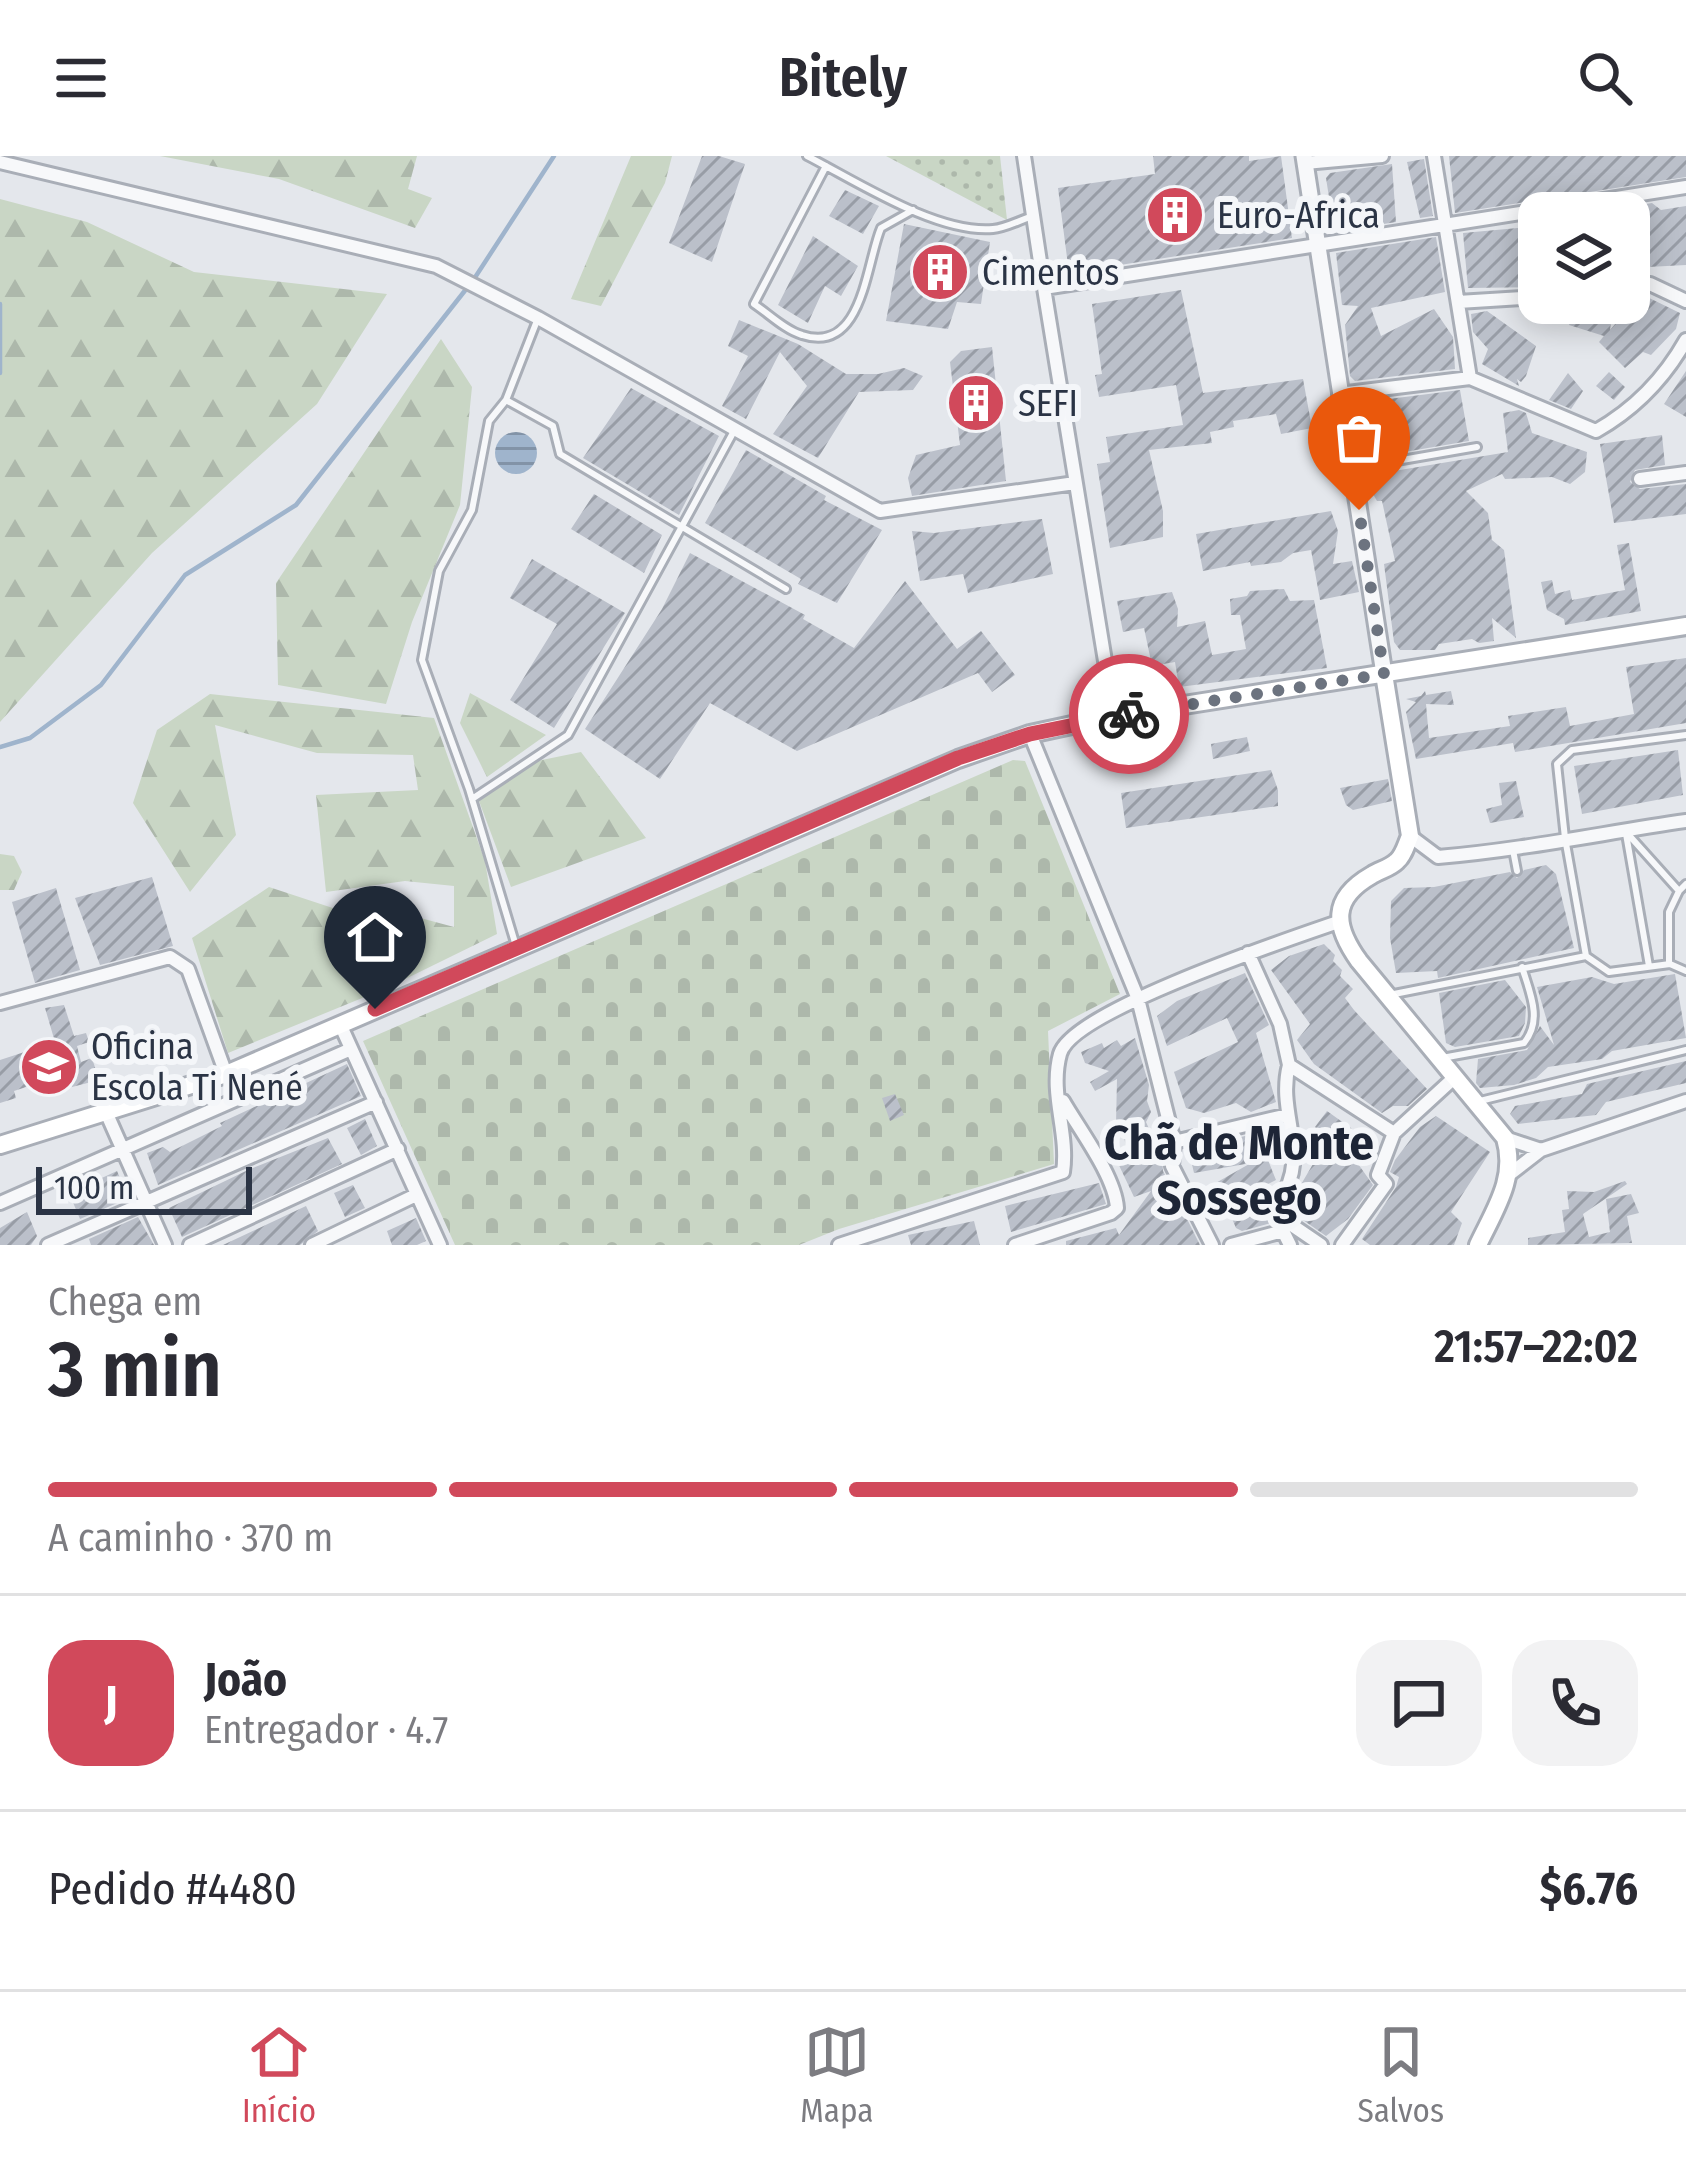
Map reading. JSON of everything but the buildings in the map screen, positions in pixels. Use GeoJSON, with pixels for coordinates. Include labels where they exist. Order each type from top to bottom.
{"type":"FeatureCollection","features":[{"type":"Feature","properties":{"kind":"main road"},"geometry":{"type":"LineString","coordinates":[[0,1145],[226,1074],[958,758],[1030,734],[1114,716],[1686,626]]}},
{"type":"Feature","properties":{"kind":"main road"},"geometry":{"type":"LineString","coordinates":[[1384,674],[1410,836],[1393,865],[1370,875],[1353,890],[1338,922],[1344,940],[1505,1138],[1510,1174],[1478,1245]]}},
{"type":"Feature","properties":{"kind":"street"},"geometry":{"type":"LineString","coordinates":[[1024,156],[1114,716]]}},
{"type":"Feature","properties":{"kind":"street"},"geometry":{"type":"LineString","coordinates":[[1382,156],[1304,159],[1384,674]]}},
{"type":"Feature","properties":{"kind":"street"},"geometry":{"type":"LineString","coordinates":[[1434,156],[1470,377]]}},
{"type":"Feature","properties":{"kind":"street"},"geometry":{"type":"LineString","coordinates":[[0,161],[436,266],[538,318],[880,511],[1076,484]]}},
{"type":"Feature","properties":{"kind":"street"},"geometry":{"type":"LineString","coordinates":[[1044,288],[1595,198],[1686,188]]}},
{"type":"Feature","properties":{"kind":"street"},"geometry":{"type":"LineString","coordinates":[[1665,290],[1686,284]]}},
{"type":"Feature","properties":{"kind":"street"},"geometry":{"type":"LineString","coordinates":[[1650,287],[1686,301]]}},
{"type":"Feature","properties":{"kind":"street"},"geometry":{"type":"LineString","coordinates":[[1458,302],[1518,298]]}},
{"type":"Feature","properties":{"kind":"street"},"geometry":{"type":"LineString","coordinates":[[1340,394],[1470,377],[1596,431],[1624,415],[1648,392],[1686,340]]}},
{"type":"Feature","properties":{"kind":"street"},"geometry":{"type":"LineString","coordinates":[[1640,479],[1686,473]]}},
{"type":"Feature","properties":{"kind":"street"},"geometry":{"type":"LineString","coordinates":[[1030,734],[1138,999],[1174,1142],[1172,1166],[1212,1245]]}},
{"type":"Feature","properties":{"kind":"street"},"geometry":{"type":"LineString","coordinates":[[1410,836],[1438,856],[1514,850],[1686,821]]}},
{"type":"Feature","properties":{"kind":"street"},"geometry":{"type":"LineString","coordinates":[[838,1245],[1063,1172],[1067,1148],[1056,1090],[1058,1060],[1070,1036],[1138,999],[1338,922]]}},
{"type":"Feature","properties":{"kind":"street"},"geometry":{"type":"LineString","coordinates":[[1248,953],[1280,1024],[1289,1065],[1285,1089],[1294,1135],[1294,1168],[1289,1188],[1278,1203],[1290,1245]]}},
{"type":"Feature","properties":{"kind":"street"},"geometry":{"type":"LineString","coordinates":[[0,1003],[170,956],[188,969],[226,1074]]}},
{"type":"Feature","properties":{"kind":"street"},"geometry":{"type":"LineString","coordinates":[[340,1024],[437,1244]]}},
{"type":"Feature","properties":{"kind":"street"},"geometry":{"type":"LineString","coordinates":[[0,1203],[351,1049]]}},
{"type":"Feature","properties":{"kind":"street"},"geometry":{"type":"LineString","coordinates":[[1289,1065],[1394,1133]]}},
{"type":"Feature","properties":{"kind":"street"},"geometry":{"type":"LineString","coordinates":[[1342,1245],[1386,1184],[1378,1175],[1394,1133],[1455,1077]]}},
{"type":"Feature","properties":{"kind":"street"},"geometry":{"type":"LineString","coordinates":[[1015,1245],[1117,1208],[1097,1160],[1056,1090]]}},
{"type":"Feature","properties":{"kind":"street"},"geometry":{"type":"LineString","coordinates":[[1510,1174],[1541,1150],[1686,1101]]}},
{"type":"Feature","properties":{"kind":"street"},"geometry":{"type":"LineString","coordinates":[[48,1245],[376,1102]]}},
{"type":"Feature","properties":{"kind":"street"},"geometry":{"type":"LineString","coordinates":[[106,1112],[165,1245]]}},
{"type":"Feature","properties":{"kind":"street"},"geometry":{"type":"LineString","coordinates":[[1174,1142],[1288,1115]]}},
{"type":"Feature","properties":{"kind":"street"},"geometry":{"type":"LineString","coordinates":[[1505,1138],[1541,1150]]}},
{"type":"Feature","properties":{"kind":"street"},"geometry":{"type":"LineString","coordinates":[[190,1245],[398,1149]]}},
{"type":"Feature","properties":{"kind":"street"},"geometry":{"type":"LineString","coordinates":[[312,1245],[416,1195]]}},
{"type":"Feature","properties":{"kind":"street"},"geometry":{"type":"LineString","coordinates":[[1231,1245],[1281,1224]]}},
{"type":"Feature","properties":{"kind":"street"},"geometry":{"type":"LineString","coordinates":[[1281,1224],[1321,1245]]}},
{"type":"Feature","properties":{"kind":"lane"},"geometry":{"type":"LineString","coordinates":[[807,156],[913,210],[961,225],[993,229],[1033,216]]}},
{"type":"Feature","properties":{"kind":"lane"},"geometry":{"type":"LineString","coordinates":[[826,166],[754,304],[798,334],[819,338],[840,330],[854,316],[881,228],[913,210]]}},
{"type":"Feature","properties":{"kind":"lane"},"geometry":{"type":"LineString","coordinates":[[517,946],[472,799],[422,660],[439,571],[472,510],[489,421],[506,400],[538,318]]}},
{"type":"Feature","properties":{"kind":"lane"},"geometry":{"type":"LineString","coordinates":[[506,400],[553,426],[560,454],[786,590]]}},
{"type":"Feature","properties":{"kind":"lane"},"geometry":{"type":"LineString","coordinates":[[472,799],[568,735],[734,430]]}},
{"type":"Feature","properties":{"kind":"lane"},"geometry":{"type":"LineString","coordinates":[[1352,469],[1477,447]]}},
{"type":"Feature","properties":{"kind":"lane"},"geometry":{"type":"LineString","coordinates":[[1586,956],[1557,764],[1572,750],[1686,735]]}},
{"type":"Feature","properties":{"kind":"lane"},"geometry":{"type":"LineString","coordinates":[[1625,830],[1683,888],[1669,911],[1670,964]]}},
{"type":"Feature","properties":{"kind":"lane"},"geometry":{"type":"LineString","coordinates":[[1625,830],[1648,966]]}},
{"type":"Feature","properties":{"kind":"lane"},"geometry":{"type":"LineString","coordinates":[[1514,850],[1517,871]]}},
{"type":"Feature","properties":{"kind":"lane"},"geometry":{"type":"LineString","coordinates":[[1388,995],[1586,956],[1609,971],[1670,964],[1686,971]]}},
{"type":"Feature","properties":{"kind":"lane"},"geometry":{"type":"LineString","coordinates":[[1439,1059],[1531,1037],[1535,1013],[1528,964]]}},
{"type":"Feature","properties":{"kind":"lane"},"geometry":{"type":"LineString","coordinates":[[1475,1102],[1686,1050]]}},
{"type":"Feature","properties":{"kind":"green space"},"geometry":{"type":"Polygon","coordinates":[[[160,156],[417,156],[408,189],[432,198],[415,228],[279,179],[160,156]]]}},
{"type":"Feature","properties":{"kind":"green space"},"geometry":{"type":"Polygon","coordinates":[[[631,156],[672,156],[665,183],[601,306],[571,299],[631,156]]]}},
{"type":"Feature","properties":{"kind":"green space"},"geometry":{"type":"Polygon","coordinates":[[[886,156],[1000,156],[1007,220],[886,156]]]}},
{"type":"Feature","properties":{"kind":"green space"},"geometry":{"type":"Polygon","coordinates":[[[0,199],[87,222],[194,272],[387,294],[317,404],[152,553],[0,722],[0,199]]]}},
{"type":"Feature","properties":{"kind":"green space"},"geometry":{"type":"Polygon","coordinates":[[[441,339],[472,387],[460,505],[412,622],[386,704],[278,685],[276,583],[441,339]]]}},
{"type":"Feature","properties":{"kind":"green space"},"geometry":{"type":"Polygon","coordinates":[[[470,693],[546,735],[487,777],[460,723],[470,693]]]}},
{"type":"Feature","properties":{"kind":"green space"},"geometry":{"type":"Polygon","coordinates":[[[210,694],[434,718],[485,861],[497,934],[389,987],[228,1053],[192,938],[269,887],[354,915],[390,942],[413,916],[454,927],[454,886],[405,881],[326,892],[316,795],[418,790],[413,755],[317,753],[215,725],[236,835],[190,892],[133,803],[157,730],[210,694]]]}},
{"type":"Feature","properties":{"kind":"green space"},"geometry":{"type":"Polygon","coordinates":[[[581,752],[646,838],[511,887],[479,801],[532,762],[581,752]]]}},
{"type":"Feature","properties":{"kind":"green space"},"geometry":{"type":"Polygon","coordinates":[[[1013,760],[1025,761],[1120,994],[1048,1031],[1054,1164],[799,1245],[455,1245],[363,1041],[1013,760]]]}},
{"type":"Feature","properties":{"kind":"green space"},"geometry":{"type":"Polygon","coordinates":[[[0,854],[14,856],[22,872],[14,890],[0,890],[0,854]]]}},
{"type":"Feature","properties":{"kind":"water"},"geometry":{"type":"Polygon","coordinates":[[[516,432],[531,438],[537,453],[531,468],[516,474],[501,468],[495,453],[501,438],[516,432]]]}},
{"type":"Feature","properties":{"kind":"waterway"},"geometry":{"type":"LineString","coordinates":[[474,279],[554,156]]}},
{"type":"Feature","properties":{"kind":"waterway"},"geometry":{"type":"LineString","coordinates":[[0,747],[30,738],[101,685],[185,575],[296,505],[467,288]]}},
{"type":"Feature","properties":{"kind":"waterway"},"geometry":{"type":"LineString","coordinates":[[0,304],[0,373]]}},
{"type":"Feature","properties":{"kind":"way so far"},"geometry":{"type":"LineString","coordinates":[[1129,714],[1384,674],[1359,510]]}},
{"type":"Feature","properties":{"kind":"place","name":"Euro-Africa"},"geometry":{"type":"Point","coordinates":[1175,215]}},
{"type":"Feature","properties":{"kind":"place","name":"Cimentos"},"geometry":{"type":"Point","coordinates":[940,272]}},
{"type":"Feature","properties":{"kind":"place","name":"SEFI"},"geometry":{"type":"Point","coordinates":[976,403]}},
{"type":"Feature","properties":{"kind":"place","name":"Oficina Escola Ti Nené"},"geometry":{"type":"Point","coordinates":[49,1067]}},
{"type":"Feature","properties":{"kind":"district","name":"Chã de Monte Sossego"},"geometry":{"type":"Point","coordinates":[1239,1170]}},
{"type":"Feature","properties":{"kind":"route"},"geometry":{"type":"LineString","coordinates":[[375,1009],[958,758],[1030,734],[1129,714]]}}]}
